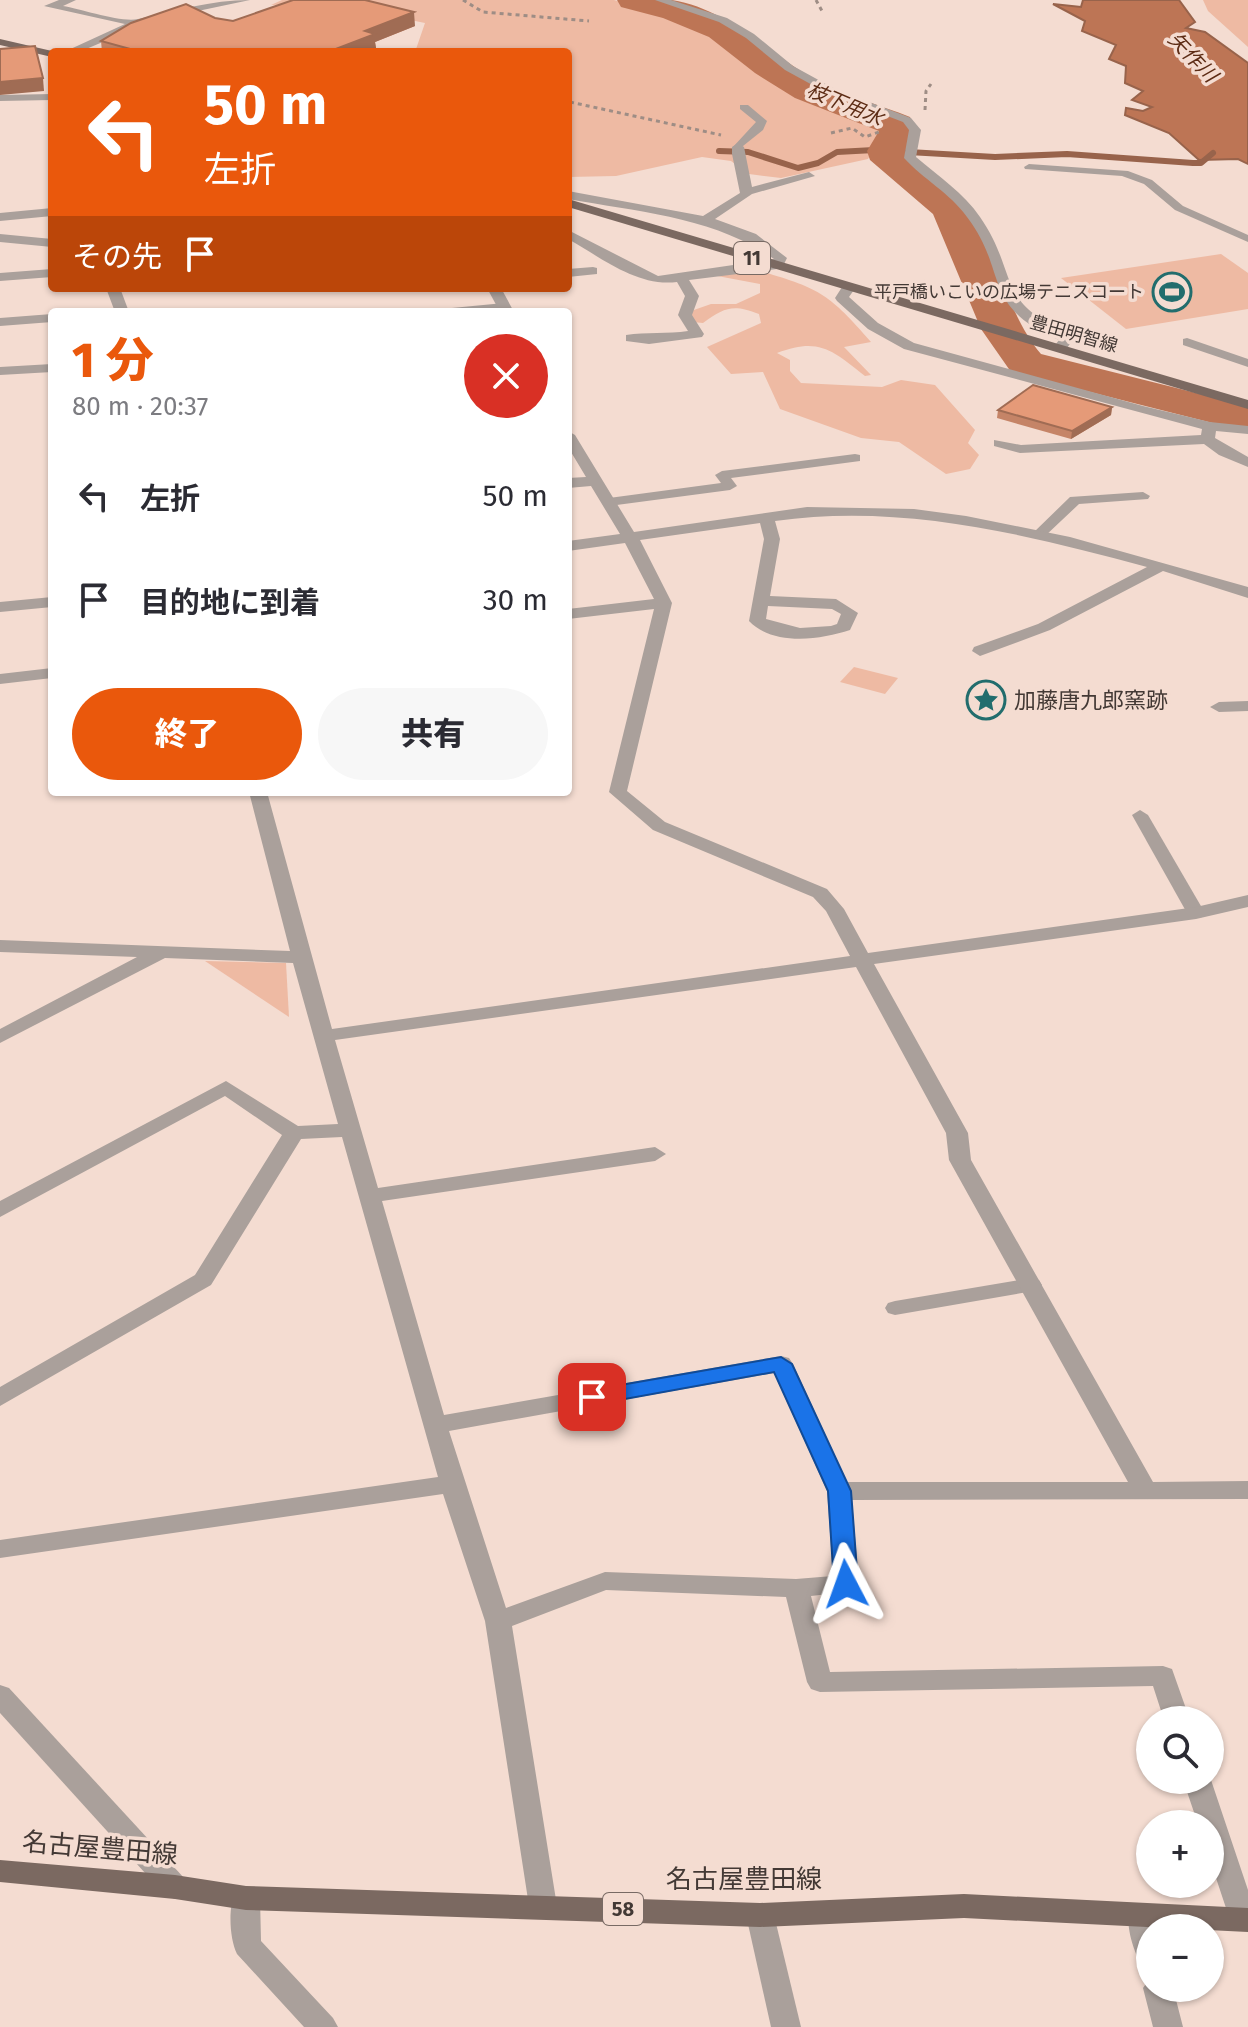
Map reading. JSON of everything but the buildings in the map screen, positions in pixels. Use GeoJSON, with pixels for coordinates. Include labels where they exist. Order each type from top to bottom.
{"type":"FeatureCollection","features":[{"type":"Feature","properties":{"kind":"main road"},"geometry":{"type":"LineString","coordinates":[[0,42],[48,53]]}},
{"type":"Feature","properties":{"kind":"main road","name":"豊田明智線"},"geometry":{"type":"LineString","coordinates":[[572,204],[1248,405]]}},
{"type":"Feature","properties":{"kind":"main road","name":"名古屋豊田線"},"geometry":{"type":"LineString","coordinates":[[0,1871],[175,1887],[246,1898],[760,1915],[964,1906],[1136,1916]]}},
{"type":"Feature","properties":{"kind":"main road","name":"名古屋豊田線"},"geometry":{"type":"LineString","coordinates":[[1224,1919],[1246,1920]]}},
{"type":"Feature","properties":{"kind":"street"},"geometry":{"type":"LineString","coordinates":[[71,0],[49,6],[134,23]]}},
{"type":"Feature","properties":{"kind":"street"},"geometry":{"type":"LineString","coordinates":[[79,48],[134,23],[245,0]]}},
{"type":"Feature","properties":{"kind":"street"},"geometry":{"type":"LineString","coordinates":[[660,0],[723,20],[750,36],[789,68],[831,91],[907,120],[915,130],[910,152],[976,219],[1005,295],[1038,329],[1067,338],[1054,347]]}},
{"type":"Feature","properties":{"kind":"street"},"geometry":{"type":"LineString","coordinates":[[0,98],[48,97]]}},
{"type":"Feature","properties":{"kind":"street"},"geometry":{"type":"LineString","coordinates":[[741,146],[747,192]]}},
{"type":"Feature","properties":{"kind":"street"},"geometry":{"type":"LineString","coordinates":[[705,220],[747,192],[809,176]]}},
{"type":"Feature","properties":{"kind":"street"},"geometry":{"type":"LineString","coordinates":[[572,196],[705,220],[767,246],[781,258],[777,265],[681,277],[646,277],[572,236]]}},
{"type":"Feature","properties":{"kind":"street"},"geometry":{"type":"LineString","coordinates":[[0,217],[48,212]]}},
{"type":"Feature","properties":{"kind":"street"},"geometry":{"type":"LineString","coordinates":[[1,239],[48,243]]}},
{"type":"Feature","properties":{"kind":"street"},"geometry":{"type":"LineString","coordinates":[[0,277],[48,273]]}},
{"type":"Feature","properties":{"kind":"street"},"geometry":{"type":"LineString","coordinates":[[631,338],[649,340],[697,334],[685,315],[692,296],[681,277]]}},
{"type":"Feature","properties":{"kind":"street"},"geometry":{"type":"LineString","coordinates":[[849,287],[842,298],[886,336],[909,346],[1209,432],[1224,452],[1248,463]]}},
{"type":"Feature","properties":{"kind":"street"},"geometry":{"type":"LineString","coordinates":[[0,322],[48,318]]}},
{"type":"Feature","properties":{"kind":"street"},"geometry":{"type":"LineString","coordinates":[[0,371],[48,368]]}},
{"type":"Feature","properties":{"kind":"street"},"geometry":{"type":"LineString","coordinates":[[999,443],[1020,449],[1248,430]]}},
{"type":"Feature","properties":{"kind":"street"},"geometry":{"type":"LineString","coordinates":[[572,442],[631,539],[664,603],[618,792],[659,826],[820,893],[834,909],[957,1133],[960,1160],[1134,1466],[1144,1491]]}},
{"type":"Feature","properties":{"kind":"street"},"geometry":{"type":"LineString","coordinates":[[572,483],[594,481]]}},
{"type":"Feature","properties":{"kind":"street"},"geometry":{"type":"LineString","coordinates":[[572,546],[766,517],[844,509],[941,513],[1039,534],[1224,583],[1248,593]]}},
{"type":"Feature","properties":{"kind":"street"},"geometry":{"type":"LineString","coordinates":[[761,601],[836,604],[850,613],[844,627],[826,634],[771,630],[757,621],[772,539],[766,517]]}},
{"type":"Feature","properties":{"kind":"street"},"geometry":{"type":"LineString","coordinates":[[980,651],[1044,627],[1161,566]]}},
{"type":"Feature","properties":{"kind":"street"},"geometry":{"type":"LineString","coordinates":[[1224,583],[1248,574]]}},
{"type":"Feature","properties":{"kind":"street"},"geometry":{"type":"LineString","coordinates":[[0,607],[48,602]]}},
{"type":"Feature","properties":{"kind":"street"},"geometry":{"type":"LineString","coordinates":[[572,614],[664,603]]}},
{"type":"Feature","properties":{"kind":"street"},"geometry":{"type":"LineString","coordinates":[[0,679],[48,673]]}},
{"type":"Feature","properties":{"kind":"street"},"geometry":{"type":"LineString","coordinates":[[1219,707],[1248,706]]}},
{"type":"Feature","properties":{"kind":"street"},"geometry":{"type":"LineString","coordinates":[[262,796],[301,957],[350,1130],[452,1484],[498,1621],[543,1906]]}},
{"type":"Feature","properties":{"kind":"street"},"geometry":{"type":"LineString","coordinates":[[324,1036],[1196,913],[1248,901]]}},
{"type":"Feature","properties":{"kind":"street"},"geometry":{"type":"LineString","coordinates":[[0,946],[301,957]]}},
{"type":"Feature","properties":{"kind":"street"},"geometry":{"type":"LineString","coordinates":[[0,1037],[163,950]]}},
{"type":"Feature","properties":{"kind":"street"},"geometry":{"type":"LineString","coordinates":[[0,1210],[226,1087],[294,1133],[350,1130]]}},
{"type":"Feature","properties":{"kind":"street"},"geometry":{"type":"LineString","coordinates":[[0,1398],[203,1280],[294,1133]]}},
{"type":"Feature","properties":{"kind":"street"},"geometry":{"type":"LineString","coordinates":[[370,1196],[655,1154]]}},
{"type":"Feature","properties":{"kind":"street"},"geometry":{"type":"LineString","coordinates":[[435,1425],[781,1364],[839,1491],[846,1584],[796,1588],[605,1581],[498,1621]]}},
{"type":"Feature","properties":{"kind":"street"},"geometry":{"type":"LineString","coordinates":[[0,1549],[452,1484]]}},
{"type":"Feature","properties":{"kind":"street"},"geometry":{"type":"LineString","coordinates":[[839,1491],[1248,1490]]}},
{"type":"Feature","properties":{"kind":"street"},"geometry":{"type":"LineString","coordinates":[[796,1588],[820,1682],[1163,1676],[1173,1706]]}},
{"type":"Feature","properties":{"kind":"street"},"geometry":{"type":"LineString","coordinates":[[0,1695],[175,1887]]}},
{"type":"Feature","properties":{"kind":"street"},"geometry":{"type":"LineString","coordinates":[[1202,1794],[1246,1920]]}},
{"type":"Feature","properties":{"kind":"street"},"geometry":{"type":"LineString","coordinates":[[246,1898],[247,1945],[323,2027]]}},
{"type":"Feature","properties":{"kind":"street"},"geometry":{"type":"LineString","coordinates":[[760,1915],[786,2027]]}},
{"type":"Feature","properties":{"kind":"street"},"geometry":{"type":"LineString","coordinates":[[1162,2002],[1168,2027]]}},
{"type":"Feature","properties":{"kind":"lane"},"geometry":{"type":"LineString","coordinates":[[741,146],[762,121],[744,107]]}},
{"type":"Feature","properties":{"kind":"lane"},"geometry":{"type":"LineString","coordinates":[[1029,167],[1112,171],[1138,178],[1179,208],[1248,239]]}},
{"type":"Feature","properties":{"kind":"lane"},"geometry":{"type":"LineString","coordinates":[[572,273],[593,271]]}},
{"type":"Feature","properties":{"kind":"lane"},"geometry":{"type":"LineString","coordinates":[[1187,342],[1248,363]]}},
{"type":"Feature","properties":{"kind":"lane"},"geometry":{"type":"LineString","coordinates":[[609,502],[730,486],[722,475],[855,458]]}},
{"type":"Feature","properties":{"kind":"lane"},"geometry":{"type":"LineString","coordinates":[[1039,534],[1075,500],[1143,496]]}},
{"type":"Feature","properties":{"kind":"lane"},"geometry":{"type":"LineString","coordinates":[[1140,815],[1196,913]]}},
{"type":"Feature","properties":{"kind":"lane"},"geometry":{"type":"LineString","coordinates":[[895,1308],[1032,1285]]}},
{"type":"Feature","properties":{"kind":"path"},"geometry":{"type":"LineString","coordinates":[[463,0],[483,12],[589,21]]}},
{"type":"Feature","properties":{"kind":"path"},"geometry":{"type":"LineString","coordinates":[[816,0],[822,11]]}},
{"type":"Feature","properties":{"kind":"path"},"geometry":{"type":"LineString","coordinates":[[572,103],[741,146]]}},
{"type":"Feature","properties":{"kind":"path"},"geometry":{"type":"LineString","coordinates":[[831,133],[852,128],[865,137],[876,136],[880,130]]}},
{"type":"Feature","properties":{"kind":"shaded area"},"geometry":{"type":"Polygon","coordinates":[[[282,0],[614,0],[689,23],[728,42],[759,70],[792,88],[893,126],[892,135],[875,147],[868,159],[781,178],[749,174],[731,161],[702,157],[616,176],[572,177],[572,48],[416,48],[425,23],[327,3],[271,5],[282,0]]]}},
{"type":"Feature","properties":{"kind":"shaded area"},"geometry":{"type":"Polygon","coordinates":[[[1203,0],[1248,0],[1248,47],[1208,11],[1203,0]]]}},
{"type":"Feature","properties":{"kind":"shaded area"},"geometry":{"type":"Polygon","coordinates":[[[1221,254],[1248,273],[1248,309],[1126,329],[1061,278],[1221,254]]]}},
{"type":"Feature","properties":{"kind":"shaded area"},"geometry":{"type":"Polygon","coordinates":[[[760,271],[823,295],[845,313],[871,342],[844,347],[871,375],[865,376],[834,353],[815,346],[777,353],[790,360],[790,371],[801,383],[882,387],[901,380],[935,385],[975,430],[968,443],[979,455],[970,469],[946,474],[899,442],[861,438],[780,409],[763,372],[731,374],[707,347],[761,323],[759,314],[736,308],[717,313],[703,323],[692,322],[691,311],[711,304],[736,304],[760,293],[760,284],[712,275],[760,271]]]}},
{"type":"Feature","properties":{"kind":"shaded area"},"geometry":{"type":"Polygon","coordinates":[[[854,667],[898,678],[885,694],[840,682],[854,667]]]}},
{"type":"Feature","properties":{"kind":"shaded area"},"geometry":{"type":"Polygon","coordinates":[[[205,961],[286,963],[289,1017],[205,961]]]}},
{"type":"Feature","properties":{"kind":"water","name":"矢作川"},"geometry":{"type":"Polygon","coordinates":[[[1083,0],[1179,0],[1195,22],[1186,28],[1205,32],[1248,63],[1248,164],[1238,159],[1199,160],[1169,133],[1125,115],[1126,108],[1143,111],[1152,107],[1132,100],[1143,91],[1125,83],[1126,66],[1109,59],[1116,45],[1082,31],[1085,21],[1053,4],[1081,7],[1083,0]]]}},
{"type":"Feature","properties":{"kind":"waterway","name":"枝下用水"},"geometry":{"type":"LineString","coordinates":[[633,0],[675,11],[721,30],[767,66],[808,90],[897,125],[898,135],[886,151],[889,160],[938,197],[951,212],[970,249],[1002,329],[1026,363],[1248,419]]}},
{"type":"Feature","properties":{"kind":"waterway"},"geometry":{"type":"LineString","coordinates":[[719,151],[748,152],[798,168],[818,163],[837,152],[874,150],[995,157],[1067,154],[1193,163],[1201,163],[1213,153]]}},
{"type":"Feature","properties":{"kind":"place","name":"平戸橋いこいの広場テニスコート"},"geometry":{"type":"Point","coordinates":[1172,292]}},
{"type":"Feature","properties":{"kind":"place","name":"加藤唐九郎窯跡"},"geometry":{"type":"Point","coordinates":[986,700]}},
{"type":"Feature","properties":{"kind":"route"},"geometry":{"type":"LineString","coordinates":[[592,1397],[781,1364],[839,1491],[846,1584]]}}]}
